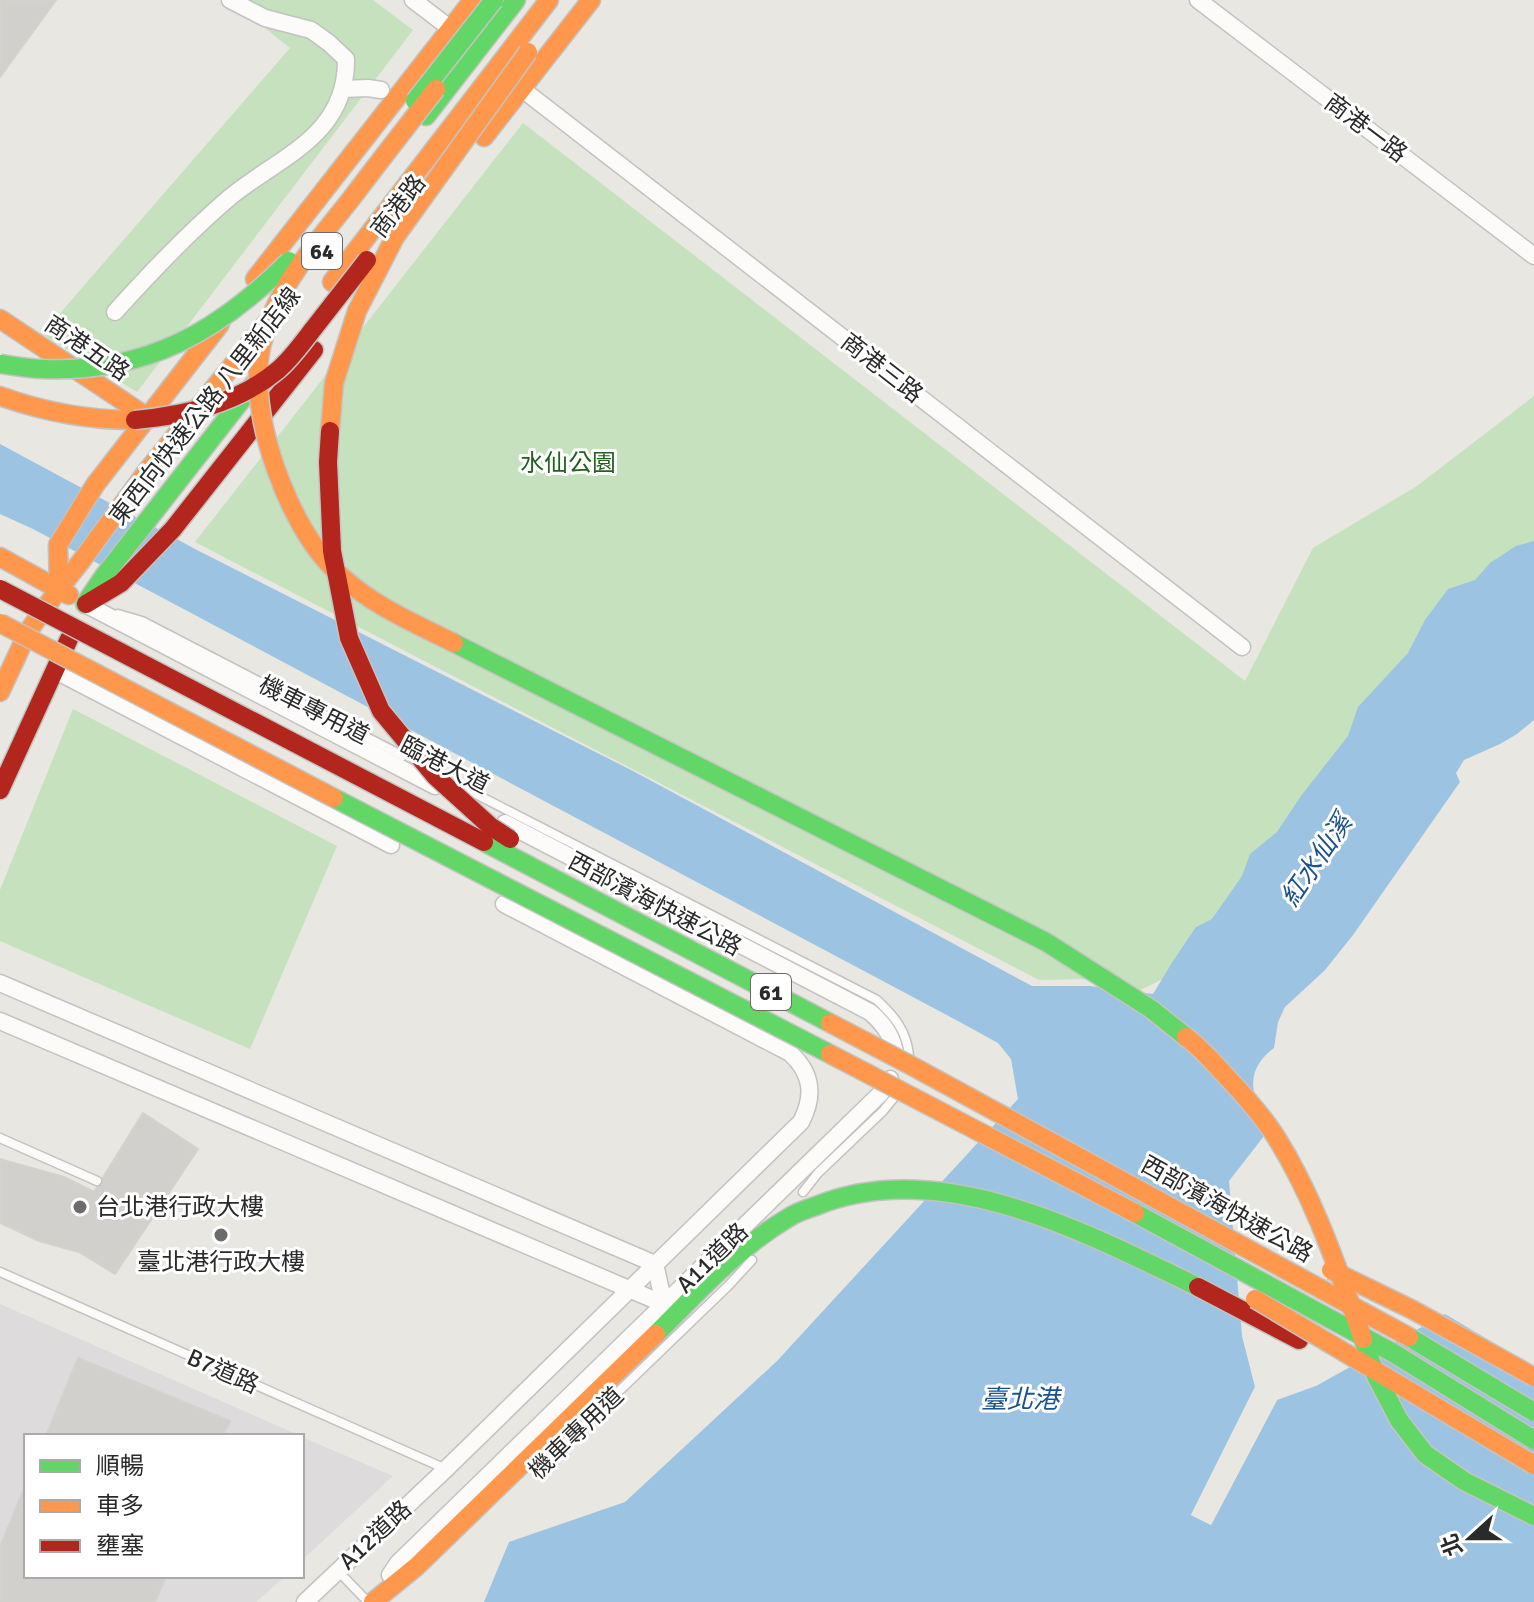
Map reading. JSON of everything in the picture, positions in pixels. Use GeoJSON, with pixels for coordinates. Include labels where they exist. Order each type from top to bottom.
{"type":"FeatureCollection","features":[{"type":"Feature","properties":{"kind":"main road"},"geometry":{"type":"LineString","coordinates":[[0,790],[28,660],[29,630],[59,589],[58,545],[95,485],[473,0]]}},
{"type":"Feature","properties":{"kind":"main road"},"geometry":{"type":"LineString","coordinates":[[0,364],[42,370],[103,367],[176,346],[215,325],[279,272],[306,242],[494,0]]}},
{"type":"Feature","properties":{"kind":"main road"},"geometry":{"type":"LineString","coordinates":[[504,0],[292,276],[272,310],[258,370],[261,406],[283,488],[325,561],[377,604],[1046,942],[1151,1009],[1199,1047],[1275,1135],[1306,1191],[1376,1376],[1399,1420],[1425,1454],[1464,1481],[1534,1516]]}},
{"type":"Feature","properties":{"kind":"main road","name":"東西向快速公路 八里新店線"},"geometry":{"type":"LineString","coordinates":[[59,589],[82,563],[124,501],[516,0]]}},
{"type":"Feature","properties":{"kind":"main road","name":"東西向快速公路 八里新店線"},"geometry":{"type":"LineString","coordinates":[[85,604],[549,0]]}},
{"type":"Feature","properties":{"kind":"main road"},"geometry":{"type":"LineString","coordinates":[[0,396],[87,419],[135,420],[173,416],[212,406],[261,382],[295,353],[569,0]]}},
{"type":"Feature","properties":{"kind":"main road","name":"商港路"},"geometry":{"type":"LineString","coordinates":[[29,630],[121,583],[173,529],[591,0]]}},
{"type":"Feature","properties":{"kind":"main road"},"geometry":{"type":"LineString","coordinates":[[528,52],[395,237],[357,311],[334,383],[328,462],[332,551],[349,638],[381,711],[435,776],[490,826],[556,868],[806,1010]]}},
{"type":"Feature","properties":{"kind":"main road","name":"商港五路"},"geometry":{"type":"LineString","coordinates":[[0,319],[147,417]]}},
{"type":"Feature","properties":{"kind":"main road","name":"臨港大道"},"geometry":{"type":"LineString","coordinates":[[0,557],[85,604]]}},
{"type":"Feature","properties":{"kind":"main road","name":"西部濱海快速公路"},"geometry":{"type":"LineString","coordinates":[[0,589],[806,1010],[1255,1251],[1534,1412]]}},
{"type":"Feature","properties":{"kind":"main road"},"geometry":{"type":"LineString","coordinates":[[0,599],[1025,1135],[1104,1172],[1276,1244]]}},
{"type":"Feature","properties":{"kind":"main road"},"geometry":{"type":"LineString","coordinates":[[0,692],[85,604]]}},
{"type":"Feature","properties":{"kind":"main road"},"geometry":{"type":"LineString","coordinates":[[0,614],[29,630]]}},
{"type":"Feature","properties":{"kind":"main road","name":"西部濱海快速公路"},"geometry":{"type":"LineString","coordinates":[[0,623],[1149,1219],[1395,1354],[1534,1440]]}},
{"type":"Feature","properties":{"kind":"main road"},"geometry":{"type":"LineString","coordinates":[[28,660],[104,670],[773,1019],[927,1104],[1534,1465]]}},
{"type":"Feature","properties":{"kind":"main road"},"geometry":{"type":"LineString","coordinates":[[372,1602],[417,1566],[744,1248],[807,1199],[840,1197],[866,1191],[901,1188],[969,1196],[995,1201],[1049,1220],[1155,1267],[1284,1332],[1534,1479]]}},
{"type":"Feature","properties":{"kind":"main road"},"geometry":{"type":"LineString","coordinates":[[1317,1264],[1413,1310],[1534,1377]]}},
{"type":"Feature","properties":{"kind":"street"},"geometry":{"type":"LineString","coordinates":[[115,312],[230,197],[294,153],[320,129],[340,99],[346,59],[329,43],[311,30],[265,18],[230,0]]}},
{"type":"Feature","properties":{"kind":"street"},"geometry":{"type":"LineString","coordinates":[[413,0],[451,29]]}},
{"type":"Feature","properties":{"kind":"street","name":"商港一路"},"geometry":{"type":"LineString","coordinates":[[1198,0],[1534,256]]}},
{"type":"Feature","properties":{"kind":"street"},"geometry":{"type":"LineString","coordinates":[[343,89],[381,90]]}},
{"type":"Feature","properties":{"kind":"street","name":"商港三路"},"geometry":{"type":"LineString","coordinates":[[522,89],[1242,647]]}},
{"type":"Feature","properties":{"kind":"street","name":"臨港大道"},"geometry":{"type":"LineString","coordinates":[[85,604],[688,923],[870,1012]]}},
{"type":"Feature","properties":{"kind":"street"},"geometry":{"type":"LineString","coordinates":[[28,660],[694,1003]]}},
{"type":"Feature","properties":{"kind":"street"},"geometry":{"type":"LineString","coordinates":[[0,983],[655,1264],[664,1304]]}},
{"type":"Feature","properties":{"kind":"street","name":"A11道路"},"geometry":{"type":"LineString","coordinates":[[446,1469],[801,1122],[808,1109],[810,1095],[803,1065],[790,1053],[694,1003]]}},
{"type":"Feature","properties":{"kind":"street","name":"A11道路"},"geometry":{"type":"LineString","coordinates":[[476,1488],[886,1086],[895,1072],[896,1054],[884,1024],[870,1012]]}},
{"type":"Feature","properties":{"kind":"street"},"geometry":{"type":"LineString","coordinates":[[0,1021],[664,1304]]}},
{"type":"Feature","properties":{"kind":"street","name":"A12道路"},"geometry":{"type":"LineString","coordinates":[[305,1602],[446,1469]]}},
{"type":"Feature","properties":{"kind":"street","name":"A12道路"},"geometry":{"type":"LineString","coordinates":[[372,1602],[398,1563],[476,1488]]}},
{"type":"Feature","properties":{"kind":"lane","name":"機車專用道"},"geometry":{"type":"LineString","coordinates":[[85,604],[142,621],[877,1000],[903,1029],[910,1062],[907,1076],[894,1099],[818,1173],[807,1199]]}},
{"type":"Feature","properties":{"kind":"lane"},"geometry":{"type":"LineString","coordinates":[[655,982],[678,973],[693,941]]}},
{"type":"Feature","properties":{"kind":"lane"},"geometry":{"type":"LineString","coordinates":[[694,1003],[690,979],[705,947]]}},
{"type":"Feature","properties":{"kind":"lane"},"geometry":{"type":"LineString","coordinates":[[0,1138],[97,1181]]}},
{"type":"Feature","properties":{"kind":"lane","name":"機車專用道"},"geometry":{"type":"LineString","coordinates":[[549,1458],[718,1296],[754,1257]]}},
{"type":"Feature","properties":{"kind":"lane","name":"B7道路"},"geometry":{"type":"LineString","coordinates":[[0,1272],[446,1469]]}},
{"type":"Feature","properties":{"kind":"lane"},"geometry":{"type":"LineString","coordinates":[[338,1571],[372,1602],[420,1576]]}},
{"type":"Feature","properties":{"kind":"shaded area"},"geometry":{"type":"Polygon","coordinates":[[[0,1304],[296,1434],[24,1434],[24,1578],[283,1578],[256,1602],[0,1602],[0,1304]]]}},
{"type":"Feature","properties":{"kind":"shaded area"},"geometry":{"type":"Polygon","coordinates":[[[304,1438],[393,1476],[304,1558],[304,1438]]]}},
{"type":"Feature","properties":{"kind":"green space"},"geometry":{"type":"Polygon","coordinates":[[[230,0],[373,0],[413,30],[137,392],[42,334],[290,48],[230,0]]]}},
{"type":"Feature","properties":{"kind":"green space","name":"水仙公園"},"geometry":{"type":"Polygon","coordinates":[[[523,123],[1245,681],[1313,548],[1417,486],[1534,396],[1534,554],[1173,974],[1132,994],[1094,979],[1039,980],[195,542],[523,123]]]}},
{"type":"Feature","properties":{"kind":"green space"},"geometry":{"type":"Polygon","coordinates":[[[73,709],[337,846],[250,1049],[0,941],[0,890],[73,709]]]}},
{"type":"Feature","properties":{"kind":"water","name":"臺北港"},"geometry":{"type":"Polygon","coordinates":[[[0,444],[197,550],[633,771],[1032,986],[1090,986],[1153,994],[1196,927],[1212,919],[1242,876],[1250,854],[1277,832],[1348,736],[1358,707],[1408,653],[1425,620],[1448,589],[1475,580],[1490,563],[1516,546],[1534,541],[1534,720],[1500,744],[1464,760],[1456,773],[1460,782],[1353,935],[1325,970],[1285,1007],[1278,1022],[1274,1048],[1260,1061],[1255,1072],[1255,1096],[1271,1127],[1229,1181],[1242,1336],[1255,1387],[1191,1515],[1211,1525],[1277,1400],[1316,1386],[1445,1314],[1534,1367],[1534,1602],[484,1602],[509,1542],[625,1502],[777,1361],[1018,1099],[1011,1059],[998,1043],[958,1021],[0,514],[0,444]]]}},
{"type":"Feature","properties":{"kind":"pier"},"geometry":{"type":"Polygon","coordinates":[[[1255,1387],[1259,1389],[1196,1513],[1209,1520],[1273,1398],[1277,1400],[1211,1525],[1191,1515],[1255,1387]]]}},
{"type":"Feature","properties":{"kind":"building"},"geometry":{"type":"Polygon","coordinates":[[[0,0],[56,0],[0,77],[0,0]]]}},
{"type":"Feature","properties":{"kind":"building","name":"台北港行政大樓"},"geometry":{"type":"Polygon","coordinates":[[[143,1113],[198,1149],[115,1274],[79,1252],[39,1241],[0,1223],[0,1159],[64,1177],[94,1192],[143,1113]]]}},
{"type":"Feature","properties":{"kind":"building"},"geometry":{"type":"Polygon","coordinates":[[[78,1358],[230,1421],[224,1434],[47,1434],[78,1358]]]}},
{"type":"Feature","properties":{"kind":"building"},"geometry":{"type":"Polygon","coordinates":[[[24,1489],[24,1578],[165,1578],[155,1602],[0,1602],[0,1547],[24,1489]]]}},
{"type":"Feature","properties":{"kind":"traffic: fast"},"geometry":{"type":"LineString","coordinates":[[415,101],[494,0]]}},
{"type":"Feature","properties":{"kind":"traffic: fast"},"geometry":{"type":"LineString","coordinates":[[426,116],[516,0]]}},
{"type":"Feature","properties":{"kind":"traffic: fast"},"geometry":{"type":"LineString","coordinates":[[0,364],[38,369],[80,368],[115,364],[147,355],[207,327],[235,308],[289,261]]}},
{"type":"Feature","properties":{"kind":"traffic: fast"},"geometry":{"type":"LineString","coordinates":[[85,604],[254,384]]}},
{"type":"Feature","properties":{"kind":"traffic: fast"},"geometry":{"type":"LineString","coordinates":[[454,643],[1046,942],[1151,1009],[1186,1037]]}},
{"type":"Feature","properties":{"kind":"traffic: fast"},"geometry":{"type":"LineString","coordinates":[[334,798],[830,1054]]}},
{"type":"Feature","properties":{"kind":"traffic: fast"},"geometry":{"type":"LineString","coordinates":[[484,842],[830,1023]]}},
{"type":"Feature","properties":{"kind":"traffic: fast"},"geometry":{"type":"LineString","coordinates":[[656,1334],[718,1272],[769,1230],[802,1211],[863,1193],[912,1190],[962,1195],[1012,1207],[1109,1244],[1198,1287]]}},
{"type":"Feature","properties":{"kind":"traffic: fast"},"geometry":{"type":"LineString","coordinates":[[1135,1213],[1395,1354],[1534,1440]]}},
{"type":"Feature","properties":{"kind":"traffic: fast"},"geometry":{"type":"LineString","coordinates":[[1409,1337],[1534,1412]]}},
{"type":"Feature","properties":{"kind":"traffic: fast"},"geometry":{"type":"LineString","coordinates":[[1363,1339],[1376,1376],[1399,1420],[1425,1454],[1464,1481],[1534,1516]]}},
{"type":"Feature","properties":{"kind":"traffic: slow"},"geometry":{"type":"LineString","coordinates":[[255,279],[473,0]]}},
{"type":"Feature","properties":{"kind":"traffic: slow"},"geometry":{"type":"LineString","coordinates":[[332,282],[549,0]]}},
{"type":"Feature","properties":{"kind":"traffic: slow"},"geometry":{"type":"LineString","coordinates":[[484,137],[591,0]]}},
{"type":"Feature","properties":{"kind":"traffic: slow"},"geometry":{"type":"LineString","coordinates":[[330,431],[334,383],[357,311],[395,237],[528,52]]}},
{"type":"Feature","properties":{"kind":"traffic: slow"},"geometry":{"type":"LineString","coordinates":[[436,89],[317,242],[286,287],[265,333],[258,378],[272,457],[294,511],[323,557],[366,596],[454,643]]}},
{"type":"Feature","properties":{"kind":"traffic: slow"},"geometry":{"type":"LineString","coordinates":[[0,319],[147,417]]}},
{"type":"Feature","properties":{"kind":"traffic: slow"},"geometry":{"type":"LineString","coordinates":[[59,589],[147,471],[270,319]]}},
{"type":"Feature","properties":{"kind":"traffic: slow"},"geometry":{"type":"LineString","coordinates":[[0,692],[29,630],[59,589],[58,545],[95,485],[220,324]]}},
{"type":"Feature","properties":{"kind":"traffic: slow"},"geometry":{"type":"LineString","coordinates":[[0,396],[66,414],[135,420]]}},
{"type":"Feature","properties":{"kind":"traffic: slow"},"geometry":{"type":"LineString","coordinates":[[0,557],[69,595]]}},
{"type":"Feature","properties":{"kind":"traffic: slow"},"geometry":{"type":"LineString","coordinates":[[0,623],[334,798]]}},
{"type":"Feature","properties":{"kind":"traffic: slow"},"geometry":{"type":"LineString","coordinates":[[830,1023],[1409,1337]]}},
{"type":"Feature","properties":{"kind":"traffic: slow"},"geometry":{"type":"LineString","coordinates":[[1186,1037],[1207,1055],[1252,1105],[1290,1161],[1325,1235],[1363,1339]]}},
{"type":"Feature","properties":{"kind":"traffic: slow"},"geometry":{"type":"LineString","coordinates":[[830,1054],[1135,1213]]}},
{"type":"Feature","properties":{"kind":"traffic: slow"},"geometry":{"type":"LineString","coordinates":[[1331,1270],[1413,1310],[1534,1377]]}},
{"type":"Feature","properties":{"kind":"traffic: slow"},"geometry":{"type":"LineString","coordinates":[[1255,1299],[1534,1465]]}},
{"type":"Feature","properties":{"kind":"traffic: slow"},"geometry":{"type":"LineString","coordinates":[[373,1602],[417,1566],[656,1334]]}},
{"type":"Feature","properties":{"kind":"traffic: jam"},"geometry":{"type":"LineString","coordinates":[[135,420],[210,406],[262,382],[293,355],[367,260]]}},
{"type":"Feature","properties":{"kind":"traffic: jam"},"geometry":{"type":"LineString","coordinates":[[86,604],[121,583],[173,529],[314,350]]}},
{"type":"Feature","properties":{"kind":"traffic: jam"},"geometry":{"type":"LineString","coordinates":[[330,431],[328,462],[332,551],[349,638],[381,711],[435,776],[490,826],[510,839]]}},
{"type":"Feature","properties":{"kind":"traffic: jam"},"geometry":{"type":"LineString","coordinates":[[0,589],[484,842]]}},
{"type":"Feature","properties":{"kind":"traffic: jam"},"geometry":{"type":"LineString","coordinates":[[0,790],[69,639]]}},
{"type":"Feature","properties":{"kind":"traffic: jam"},"geometry":{"type":"LineString","coordinates":[[1198,1287],[1299,1340]]}},
{"type":"Feature","properties":{"kind":"place","name":"台北港行政大樓"},"geometry":{"type":"Point","coordinates":[80,1207]}},
{"type":"Feature","properties":{"kind":"place","name":"臺北港行政大樓"},"geometry":{"type":"Point","coordinates":[221,1235]}},
{"type":"Feature","properties":{"kind":"water label","name":"紅水仙溪"},"geometry":{"type":"Point","coordinates":[1316,860]}}]}
